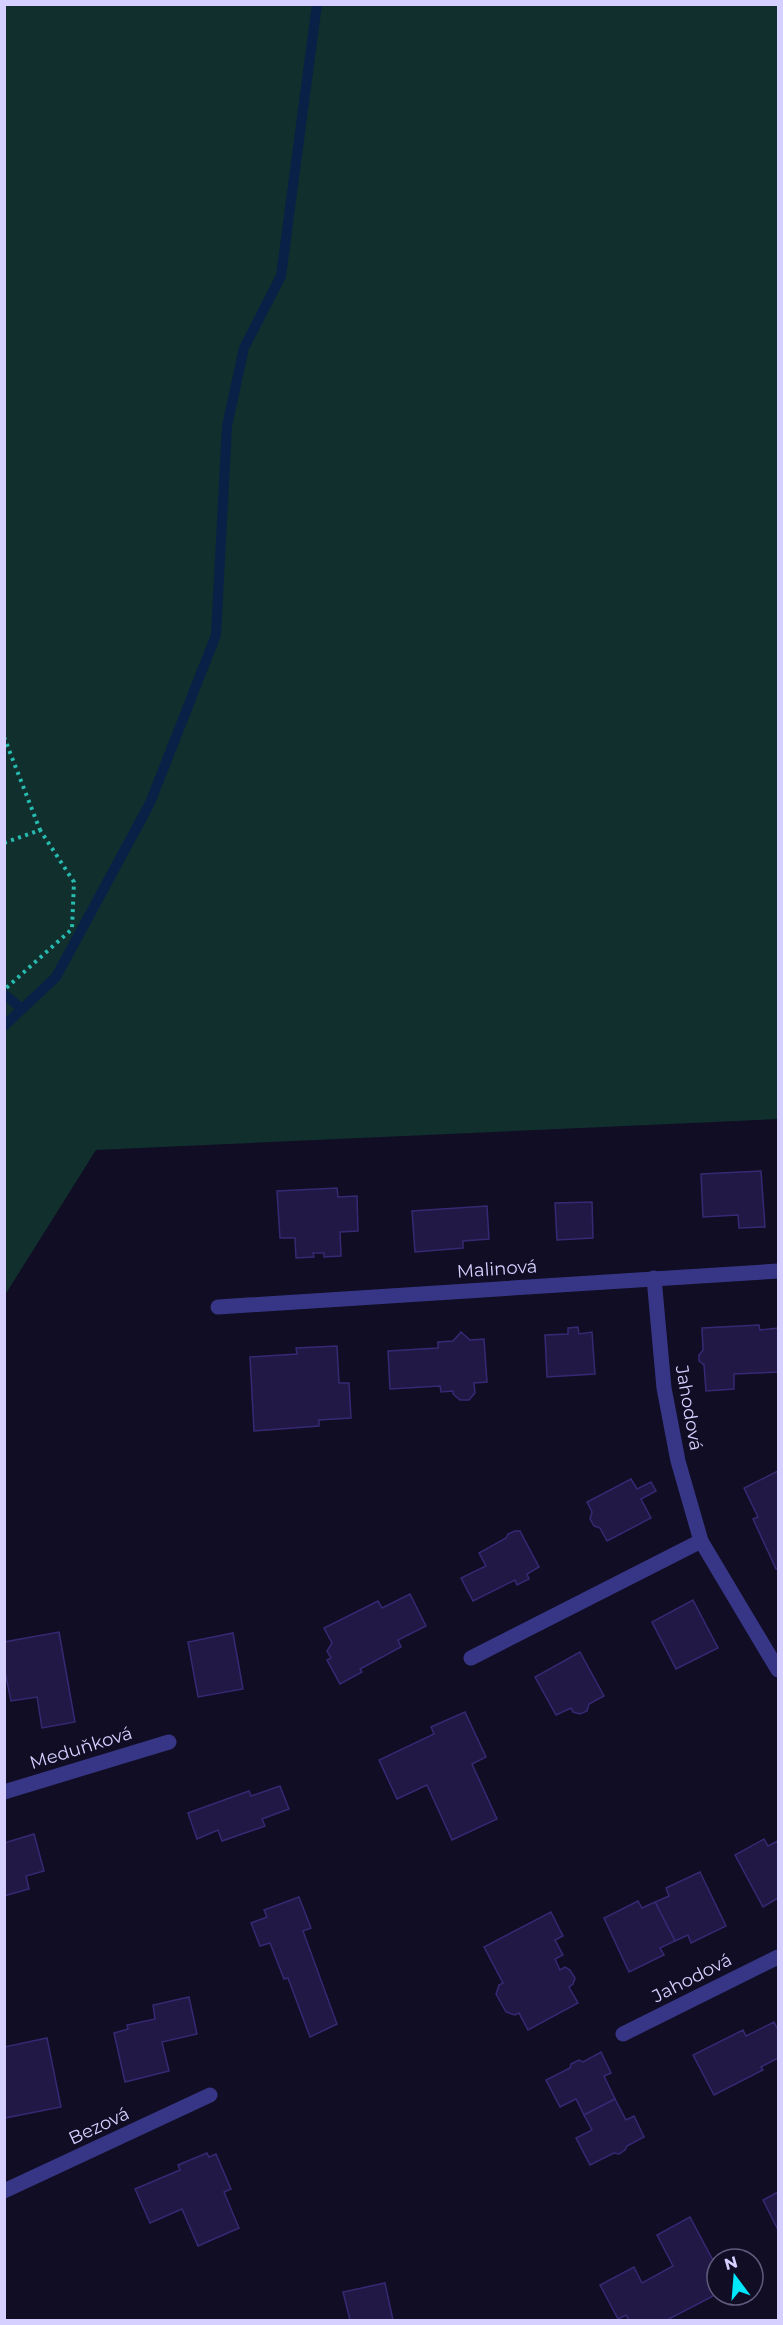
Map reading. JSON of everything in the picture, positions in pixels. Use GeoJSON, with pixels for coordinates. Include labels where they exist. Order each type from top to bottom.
{"type":"FeatureCollection","features":[{"type":"Feature","properties":{"kind":"street","name":"Malinová"},"geometry":{"type":"LineString","coordinates":[[218,1307],[778,1271]]}},
{"type":"Feature","properties":{"kind":"street","name":"Jahodová"},"geometry":{"type":"LineString","coordinates":[[654,1278],[664,1388],[678,1461],[701,1541],[778,1671]]}},
{"type":"Feature","properties":{"kind":"street"},"geometry":{"type":"LineString","coordinates":[[471,1658],[701,1541]]}},
{"type":"Feature","properties":{"kind":"street","name":"Meduňková"},"geometry":{"type":"LineString","coordinates":[[4,1792],[169,1742]]}},
{"type":"Feature","properties":{"kind":"street","name":"Jahodová"},"geometry":{"type":"LineString","coordinates":[[623,2034],[778,1957]]}},
{"type":"Feature","properties":{"kind":"street","name":"Bezová"},"geometry":{"type":"LineString","coordinates":[[4,2192],[210,2095]]}},
{"type":"Feature","properties":{"kind":"path"},"geometry":{"type":"LineString","coordinates":[[4,737],[40,830],[74,882],[72,929],[4,990]]}},
{"type":"Feature","properties":{"kind":"path"},"geometry":{"type":"LineString","coordinates":[[4,843],[40,830]]}},
{"type":"Feature","properties":{"kind":"green space"},"geometry":{"type":"Polygon","coordinates":[[[5,4],[778,5],[778,1119],[96,1150],[5,1295],[5,4]]]}},
{"type":"Feature","properties":{"kind":"building"},"geometry":{"type":"Polygon","coordinates":[[[761,1171],[765,1227],[739,1228],[738,1215],[703,1217],[701,1174],[761,1171]]]}},
{"type":"Feature","properties":{"kind":"building"},"geometry":{"type":"Polygon","coordinates":[[[337,1188],[338,1197],[357,1196],[358,1231],[340,1232],[341,1256],[324,1257],[324,1253],[313,1253],[314,1257],[296,1258],[295,1238],[280,1238],[277,1191],[337,1188]]]}},
{"type":"Feature","properties":{"kind":"building"},"geometry":{"type":"Polygon","coordinates":[[[592,1202],[593,1238],[557,1240],[555,1203],[592,1202]]]}},
{"type":"Feature","properties":{"kind":"building"},"geometry":{"type":"Polygon","coordinates":[[[487,1206],[489,1239],[463,1241],[463,1248],[415,1252],[412,1211],[487,1206]]]}},
{"type":"Feature","properties":{"kind":"building"},"geometry":{"type":"Polygon","coordinates":[[[759,1325],[760,1330],[778,1328],[778,1372],[734,1374],[734,1389],[706,1391],[704,1365],[699,1361],[699,1355],[703,1350],[702,1328],[759,1325]]]}},
{"type":"Feature","properties":{"kind":"building"},"geometry":{"type":"Polygon","coordinates":[[[578,1327],[579,1334],[592,1332],[595,1374],[547,1377],[545,1335],[568,1334],[568,1328],[578,1327]]]}},
{"type":"Feature","properties":{"kind":"building"},"geometry":{"type":"Polygon","coordinates":[[[461,1332],[470,1340],[484,1339],[487,1382],[474,1383],[475,1393],[469,1400],[460,1400],[453,1394],[453,1391],[441,1392],[440,1386],[390,1389],[388,1351],[438,1348],[438,1342],[453,1341],[461,1332]]]}},
{"type":"Feature","properties":{"kind":"building"},"geometry":{"type":"Polygon","coordinates":[[[337,1346],[339,1383],[349,1383],[351,1418],[319,1420],[319,1426],[254,1431],[250,1357],[297,1354],[296,1348],[337,1346]]]}},
{"type":"Feature","properties":{"kind":"building"},"geometry":{"type":"Polygon","coordinates":[[[778,1471],[778,1568],[776,1569],[753,1519],[758,1517],[744,1488],[778,1471]]]}},
{"type":"Feature","properties":{"kind":"building"},"geometry":{"type":"Polygon","coordinates":[[[631,1479],[637,1489],[651,1482],[656,1491],[641,1499],[651,1518],[607,1541],[600,1528],[594,1526],[590,1519],[592,1512],[587,1502],[631,1479]]]}},
{"type":"Feature","properties":{"kind":"building"},"geometry":{"type":"Polygon","coordinates":[[[515,1531],[520,1531],[539,1567],[527,1574],[529,1579],[517,1585],[515,1580],[473,1601],[461,1578],[486,1566],[479,1553],[515,1531]]]}},
{"type":"Feature","properties":{"kind":"building"},"geometry":{"type":"Polygon","coordinates":[[[410,1594],[426,1626],[398,1640],[401,1647],[360,1669],[362,1672],[340,1684],[327,1660],[331,1658],[327,1651],[332,1643],[324,1628],[378,1601],[382,1608],[410,1594]]]}},
{"type":"Feature","properties":{"kind":"building"},"geometry":{"type":"Polygon","coordinates":[[[693,1600],[718,1648],[676,1669],[652,1622],[693,1600]]]}},
{"type":"Feature","properties":{"kind":"building"},"geometry":{"type":"Polygon","coordinates":[[[59,1632],[75,1722],[42,1728],[37,1697],[11,1701],[4,1667],[4,1642],[59,1632]]]}},
{"type":"Feature","properties":{"kind":"building"},"geometry":{"type":"Polygon","coordinates":[[[233,1633],[243,1689],[198,1697],[188,1642],[233,1633]]]}},
{"type":"Feature","properties":{"kind":"building"},"geometry":{"type":"Polygon","coordinates":[[[580,1652],[604,1696],[589,1704],[587,1711],[580,1714],[573,1712],[571,1708],[556,1715],[535,1677],[580,1652]]]}},
{"type":"Feature","properties":{"kind":"building"},"geometry":{"type":"Polygon","coordinates":[[[465,1712],[486,1757],[472,1764],[497,1819],[452,1840],[427,1785],[397,1799],[379,1760],[434,1734],[431,1727],[465,1712]]]}},
{"type":"Feature","properties":{"kind":"building"},"geometry":{"type":"Polygon","coordinates":[[[280,1786],[289,1809],[262,1819],[265,1826],[222,1841],[218,1830],[197,1839],[188,1813],[249,1791],[251,1796],[280,1786]]]}},
{"type":"Feature","properties":{"kind":"building"},"geometry":{"type":"Polygon","coordinates":[[[34,1834],[44,1871],[26,1876],[29,1889],[4,1896],[4,1843],[34,1834]]]}},
{"type":"Feature","properties":{"kind":"building"},"geometry":{"type":"Polygon","coordinates":[[[764,1839],[768,1846],[778,1841],[778,1898],[763,1907],[735,1855],[764,1839]]]}},
{"type":"Feature","properties":{"kind":"building"},"geometry":{"type":"Polygon","coordinates":[[[700,1872],[726,1926],[691,1943],[688,1935],[675,1941],[655,1902],[669,1896],[666,1888],[700,1872]]]}},
{"type":"Feature","properties":{"kind":"building"},"geometry":{"type":"Polygon","coordinates":[[[299,1897],[311,1928],[303,1931],[337,2024],[310,2037],[288,1978],[284,1979],[270,1943],[260,1946],[251,1923],[267,1917],[264,1910],[299,1897]]]}},
{"type":"Feature","properties":{"kind":"building"},"geometry":{"type":"Polygon","coordinates":[[[638,1901],[642,1908],[655,1902],[675,1941],[660,1948],[664,1955],[629,1972],[604,1918],[638,1901]]]}},
{"type":"Feature","properties":{"kind":"building"},"geometry":{"type":"Polygon","coordinates":[[[551,1912],[563,1936],[555,1940],[563,1955],[555,1959],[560,1970],[565,1967],[575,1978],[569,1987],[578,2003],[528,2030],[519,2013],[515,2015],[506,2012],[496,1994],[499,1985],[503,1983],[484,1947],[551,1912]]]}},
{"type":"Feature","properties":{"kind":"building"},"geometry":{"type":"Polygon","coordinates":[[[189,1997],[197,2034],[162,2042],[169,2071],[125,2082],[114,2033],[128,2029],[127,2025],[155,2019],[153,2005],[189,1997]]]}},
{"type":"Feature","properties":{"kind":"building"},"geometry":{"type":"Polygon","coordinates":[[[774,2022],[778,2030],[778,2058],[761,2067],[763,2070],[714,2095],[693,2055],[743,2030],[746,2036],[774,2022]]]}},
{"type":"Feature","properties":{"kind":"building"},"geometry":{"type":"Polygon","coordinates":[[[47,2038],[61,2107],[5,2118],[4,2047],[47,2038]]]}},
{"type":"Feature","properties":{"kind":"building"},"geometry":{"type":"Polygon","coordinates":[[[601,2052],[611,2073],[604,2076],[615,2099],[584,2115],[576,2099],[560,2107],[546,2080],[570,2068],[571,2064],[579,2060],[583,2062],[601,2052]]]}},
{"type":"Feature","properties":{"kind":"building"},"geometry":{"type":"Polygon","coordinates":[[[615,2099],[626,2120],[634,2116],[644,2137],[627,2146],[619,2154],[614,2153],[590,2165],[576,2138],[592,2130],[584,2115],[615,2099]]]}},
{"type":"Feature","properties":{"kind":"building"},"geometry":{"type":"Polygon","coordinates":[[[207,2153],[209,2157],[216,2154],[231,2189],[224,2192],[239,2228],[198,2246],[182,2209],[150,2223],[135,2189],[180,2170],[178,2165],[207,2153]]]}},
{"type":"Feature","properties":{"kind":"building"},"geometry":{"type":"Polygon","coordinates":[[[778,2192],[778,2230],[763,2200],[778,2192]]]}},
{"type":"Feature","properties":{"kind":"building"},"geometry":{"type":"Polygon","coordinates":[[[690,2217],[706,2247],[705,2300],[667,2320],[629,2320],[626,2315],[618,2319],[600,2285],[634,2267],[642,2283],[673,2266],[657,2235],[690,2217]]]}},
{"type":"Feature","properties":{"kind":"building"},"geometry":{"type":"Polygon","coordinates":[[[385,2283],[393,2320],[350,2320],[343,2292],[385,2283]]]}},
{"type":"Feature","properties":{"kind":"waterway"},"geometry":{"type":"LineString","coordinates":[[4,1026],[56,977],[150,803],[216,635],[227,426],[244,348],[281,276],[317,4]]}},
{"type":"Feature","properties":{"kind":"waterway"},"geometry":{"type":"LineString","coordinates":[[4,994],[22,1009]]}}]}
